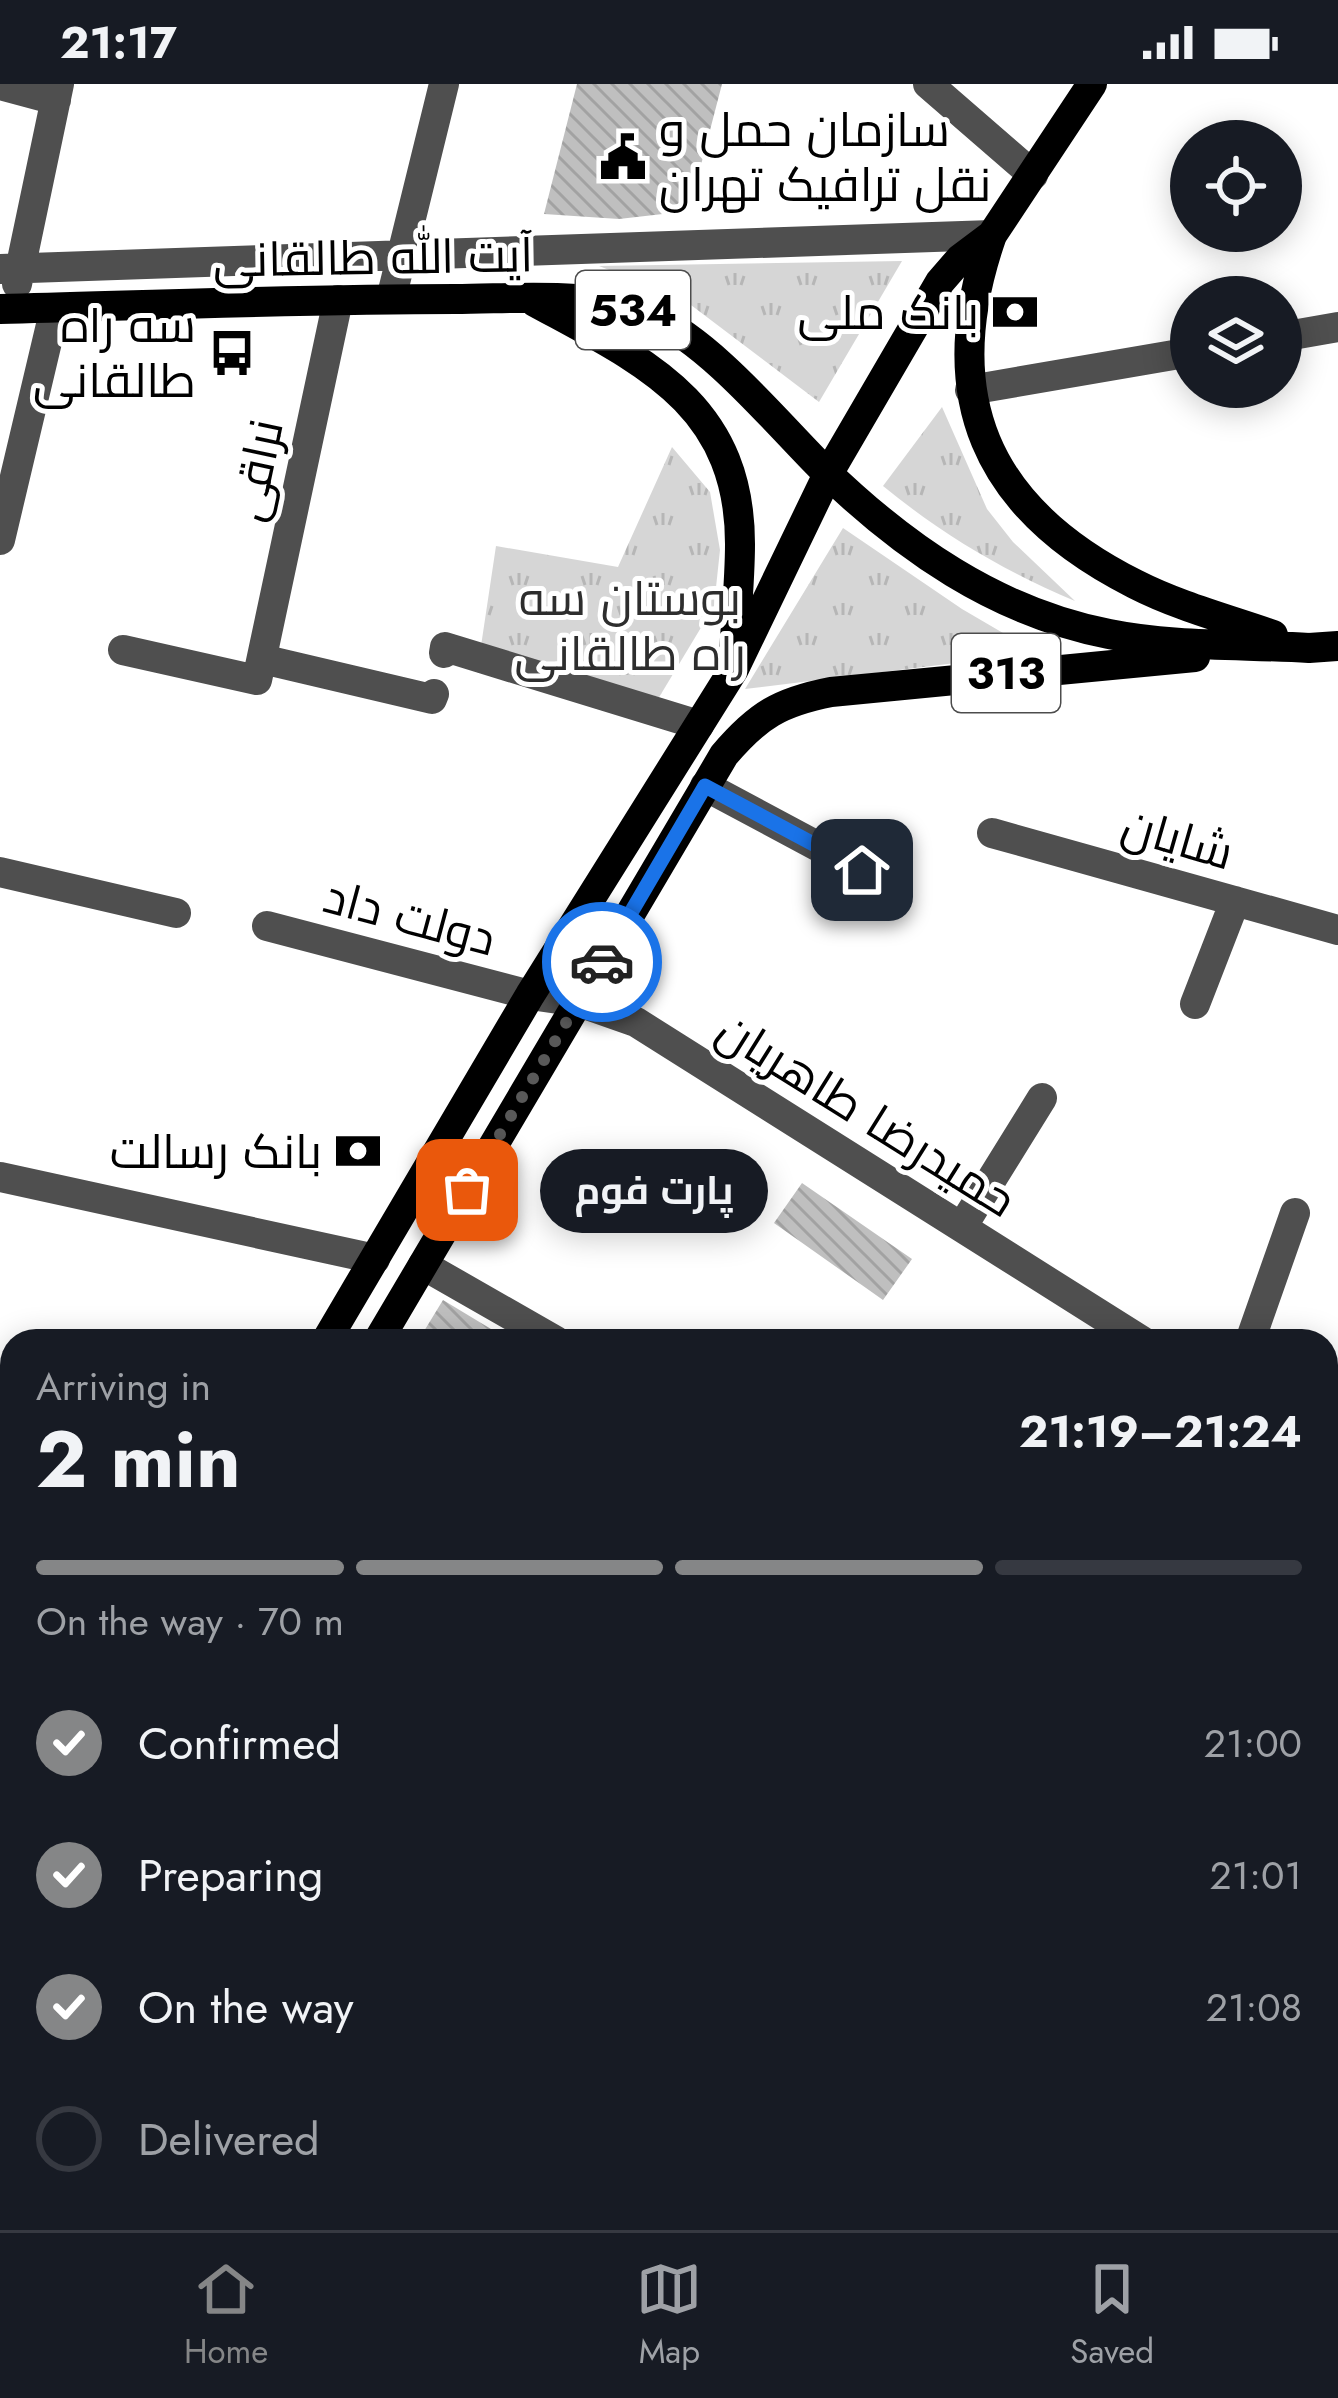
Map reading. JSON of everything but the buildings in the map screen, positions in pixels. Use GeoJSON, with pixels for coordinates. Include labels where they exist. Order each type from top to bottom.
{"type":"FeatureCollection","features":[{"type":"Feature","properties":{"kind":"main road"},"geometry":{"type":"LineString","coordinates":[[1092,84],[992,235],[972,330],[970,389],[979,429],[1022,501],[1068,542],[1139,586],[1323,647]]}},
{"type":"Feature","properties":{"kind":"main road"},"geometry":{"type":"LineString","coordinates":[[333,1329],[530,995],[734,669],[828,474],[940,282],[960,259],[992,235]]}},
{"type":"Feature","properties":{"kind":"main road","name":"آیت الله طالقانی"},"geometry":{"type":"LineString","coordinates":[[6,309],[391,299],[530,299],[625,307],[678,331],[698,346],[874,519],[962,579],[1056,621],[1138,638],[1323,647]]}},
{"type":"Feature","properties":{"kind":"main road"},"geometry":{"type":"LineString","coordinates":[[530,299],[640,360],[683,394],[726,457],[740,542],[734,669]]}},
{"type":"Feature","properties":{"kind":"main road","name":"313"},"geometry":{"type":"LineString","coordinates":[[385,1329],[705,786],[741,734],[764,714],[795,699],[832,692],[1040,669],[1323,647]]}},
{"type":"Feature","properties":{"kind":"street"},"geometry":{"type":"LineString","coordinates":[[391,299],[444,84]]}},
{"type":"Feature","properties":{"kind":"street"},"geometry":{"type":"LineString","coordinates":[[928,84],[1033,175]]}},
{"type":"Feature","properties":{"kind":"street"},"geometry":{"type":"LineString","coordinates":[[0,85],[58,92],[10,269],[6,309]]}},
{"type":"Feature","properties":{"kind":"street"},"geometry":{"type":"LineString","coordinates":[[10,269],[992,235]]}},
{"type":"Feature","properties":{"kind":"street","name":"نراقی"},"geometry":{"type":"LineString","coordinates":[[262,659],[338,300]]}},
{"type":"Feature","properties":{"kind":"street"},"geometry":{"type":"LineString","coordinates":[[0,540],[55,308]]}},
{"type":"Feature","properties":{"kind":"street"},"geometry":{"type":"LineString","coordinates":[[1302,333],[1338,327]]}},
{"type":"Feature","properties":{"kind":"street"},"geometry":{"type":"LineString","coordinates":[[970,389],[1170,356]]}},
{"type":"Feature","properties":{"kind":"street"},"geometry":{"type":"LineString","coordinates":[[444,652],[445,647],[699,725]]}},
{"type":"Feature","properties":{"kind":"street"},"geometry":{"type":"LineString","coordinates":[[123,650],[257,680],[262,659],[433,699],[434,694]]}},
{"type":"Feature","properties":{"kind":"street"},"geometry":{"type":"LineString","coordinates":[[705,786],[862,870]]}},
{"type":"Feature","properties":{"kind":"street","name":"شایان"},"geometry":{"type":"LineString","coordinates":[[992,833],[1338,930]]}},
{"type":"Feature","properties":{"kind":"street"},"geometry":{"type":"LineString","coordinates":[[0,872],[176,914]]}},
{"type":"Feature","properties":{"kind":"street"},"geometry":{"type":"LineString","coordinates":[[1195,1004],[1235,901]]}},
{"type":"Feature","properties":{"kind":"street","name":"دولت داد"},"geometry":{"type":"LineString","coordinates":[[267,926],[530,995]]}},
{"type":"Feature","properties":{"kind":"street","name":"حمیدرضا طاهریان"},"geometry":{"type":"LineString","coordinates":[[530,995],[579,1002],[636,1022],[1123,1329]]}},
{"type":"Feature","properties":{"kind":"street"},"geometry":{"type":"LineString","coordinates":[[962,1227],[1042,1098]]}},
{"type":"Feature","properties":{"kind":"street"},"geometry":{"type":"LineString","coordinates":[[0,1177],[375,1259]]}},
{"type":"Feature","properties":{"kind":"street"},"geometry":{"type":"LineString","coordinates":[[1254,1329],[1295,1213]]}},
{"type":"Feature","properties":{"kind":"street"},"geometry":{"type":"LineString","coordinates":[[423,1265],[535,1329]]}},
{"type":"Feature","properties":{"kind":"green space"},"geometry":{"type":"Polygon","coordinates":[[[902,261],[819,402],[683,299],[599,266],[902,261]]]}},
{"type":"Feature","properties":{"kind":"green space"},"geometry":{"type":"Polygon","coordinates":[[[942,407],[987,509],[1013,542],[1075,601],[975,551],[883,486],[942,407]]]}},
{"type":"Feature","properties":{"kind":"green space","name":"بوستان سه راه طالقانی"},"geometry":{"type":"Polygon","coordinates":[[[672,447],[710,492],[720,550],[714,606],[658,699],[481,646],[496,546],[618,567],[672,447]]]}},
{"type":"Feature","properties":{"kind":"green space"},"geometry":{"type":"Polygon","coordinates":[[[843,528],[962,609],[1037,653],[745,689],[843,528]]]}},
{"type":"Feature","properties":{"kind":"way so far"},"geometry":{"type":"LineString","coordinates":[[467,1190],[602,962]]}},
{"type":"Feature","properties":{"kind":"place","name":"سازمان حمل و نقل ترافیک تهران"},"geometry":{"type":"Point","coordinates":[623,157]}},
{"type":"Feature","properties":{"kind":"place","name":"بانک ملی"},"geometry":{"type":"Point","coordinates":[1015,312]}},
{"type":"Feature","properties":{"kind":"place","name":"سه راه طالقانی"},"geometry":{"type":"Point","coordinates":[232,353]}},
{"type":"Feature","properties":{"kind":"place","name":"بانک رسالت"},"geometry":{"type":"Point","coordinates":[358,1151]}},
{"type":"Feature","properties":{"kind":"place","name":"پارت فوم"},"geometry":{"type":"Point","coordinates":[467,1190]}},
{"type":"Feature","properties":{"kind":"route"},"geometry":{"type":"LineString","coordinates":[[602,962],[705,786],[862,870]]}}]}
